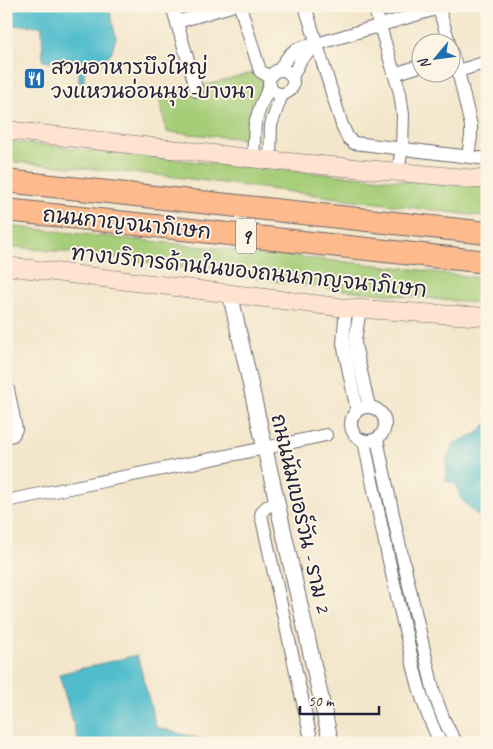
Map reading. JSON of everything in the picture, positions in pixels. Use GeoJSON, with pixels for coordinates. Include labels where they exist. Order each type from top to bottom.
{"type":"FeatureCollection","features":[{"type":"Feature","properties":{"kind":"highway","name":"ถนนกาญจนาภิเษก"},"geometry":{"type":"LineString","coordinates":[[6,181],[487,233]]}},
{"type":"Feature","properties":{"kind":"highway","name":"ถนนกาญจนาภิเษก"},"geometry":{"type":"LineString","coordinates":[[6,210],[487,262]]}},
{"type":"Feature","properties":{"kind":"main road"},"geometry":{"type":"LineString","coordinates":[[6,130],[261,159],[487,180]]}},
{"type":"Feature","properties":{"kind":"main road","name":"ทางบริการด้านในของถนนกาญจนาภิเษก"},"geometry":{"type":"LineString","coordinates":[[6,266],[353,308],[487,318]]}},
{"type":"Feature","properties":{"kind":"street"},"geometry":{"type":"LineString","coordinates":[[172,6],[197,90]]}},
{"type":"Feature","properties":{"kind":"street"},"geometry":{"type":"LineString","coordinates":[[177,22],[231,6]]}},
{"type":"Feature","properties":{"kind":"street"},"geometry":{"type":"LineString","coordinates":[[240,6],[260,71],[273,78]]}},
{"type":"Feature","properties":{"kind":"street"},"geometry":{"type":"LineString","coordinates":[[305,6],[342,125],[348,138],[354,143],[487,158]]}},
{"type":"Feature","properties":{"kind":"street"},"geometry":{"type":"LineString","coordinates":[[374,6],[400,93],[404,115],[398,172]]}},
{"type":"Feature","properties":{"kind":"street"},"geometry":{"type":"LineString","coordinates":[[261,159],[255,122],[273,78],[289,55],[300,47],[380,26],[438,7],[446,32]]}},
{"type":"Feature","properties":{"kind":"street"},"geometry":{"type":"LineString","coordinates":[[292,77],[301,59],[317,44]]}},
{"type":"Feature","properties":{"kind":"street"},"geometry":{"type":"LineString","coordinates":[[460,70],[487,62]]}},
{"type":"Feature","properties":{"kind":"street"},"geometry":{"type":"LineString","coordinates":[[394,74],[410,69]]}},
{"type":"Feature","properties":{"kind":"street"},"geometry":{"type":"LineString","coordinates":[[287,71],[294,81],[292,88],[282,94],[274,92],[273,78],[287,71]]}},
{"type":"Feature","properties":{"kind":"street"},"geometry":{"type":"LineString","coordinates":[[460,79],[471,126],[468,156]]}},
{"type":"Feature","properties":{"kind":"street"},"geometry":{"type":"LineString","coordinates":[[261,159],[282,94]]}},
{"type":"Feature","properties":{"kind":"street","name":"ถนนนัมเบอร์วัน - ราม 2"},"geometry":{"type":"LineString","coordinates":[[230,293],[331,743]]}},
{"type":"Feature","properties":{"kind":"street"},"geometry":{"type":"LineString","coordinates":[[353,308],[363,409]]}},
{"type":"Feature","properties":{"kind":"street"},"geometry":{"type":"LineString","coordinates":[[6,437],[13,435],[16,429],[8,389]]}},
{"type":"Feature","properties":{"kind":"street"},"geometry":{"type":"LineString","coordinates":[[363,409],[379,411],[384,420],[384,431],[381,436],[373,441],[364,441],[355,436],[351,427],[352,418],[363,409]]}},
{"type":"Feature","properties":{"kind":"street"},"geometry":{"type":"LineString","coordinates":[[6,502],[326,434]]}},
{"type":"Feature","properties":{"kind":"street"},"geometry":{"type":"LineString","coordinates":[[377,439],[434,693],[446,724],[457,743]]}},
{"type":"Feature","properties":{"kind":"street"},"geometry":{"type":"LineString","coordinates":[[364,441],[392,578],[422,699],[431,725],[441,743]]}},
{"type":"Feature","properties":{"kind":"street"},"geometry":{"type":"LineString","coordinates":[[277,502],[265,507],[260,515],[312,743]]}},
{"type":"Feature","properties":{"kind":"street"},"geometry":{"type":"LineString","coordinates":[[288,639],[307,634]]}},
{"type":"Feature","properties":{"kind":"green space"},"geometry":{"type":"Polygon","coordinates":[[[251,73],[263,81],[264,88],[252,115],[248,139],[167,132],[159,98],[251,73]]]}},
{"type":"Feature","properties":{"kind":"green space"},"geometry":{"type":"Polygon","coordinates":[[[6,141],[227,165],[487,188],[487,217],[168,176],[6,161],[6,141]]]}},
{"type":"Feature","properties":{"kind":"green space"},"geometry":{"type":"Polygon","coordinates":[[[6,226],[404,268],[487,279],[487,304],[332,289],[104,256],[6,246],[6,226]]]}},
{"type":"Feature","properties":{"kind":"water"},"geometry":{"type":"Polygon","coordinates":[[[6,6],[109,6],[116,38],[111,53],[100,64],[84,63],[84,83],[79,83],[79,63],[43,61],[42,26],[6,25],[6,6]]]}},
{"type":"Feature","properties":{"kind":"water"},"geometry":{"type":"Polygon","coordinates":[[[487,423],[487,525],[461,499],[456,483],[446,481],[447,459],[455,443],[478,433],[487,423]]]}},
{"type":"Feature","properties":{"kind":"water"},"geometry":{"type":"Polygon","coordinates":[[[137,655],[156,727],[215,743],[79,743],[59,674],[137,655]]]}},
{"type":"Feature","properties":{"kind":"place","name":"สวนอาหารบึงใหญ่ วงแหวนอ่อนนุช-บางนา"},"geometry":{"type":"Point","coordinates":[35,79]}}]}
